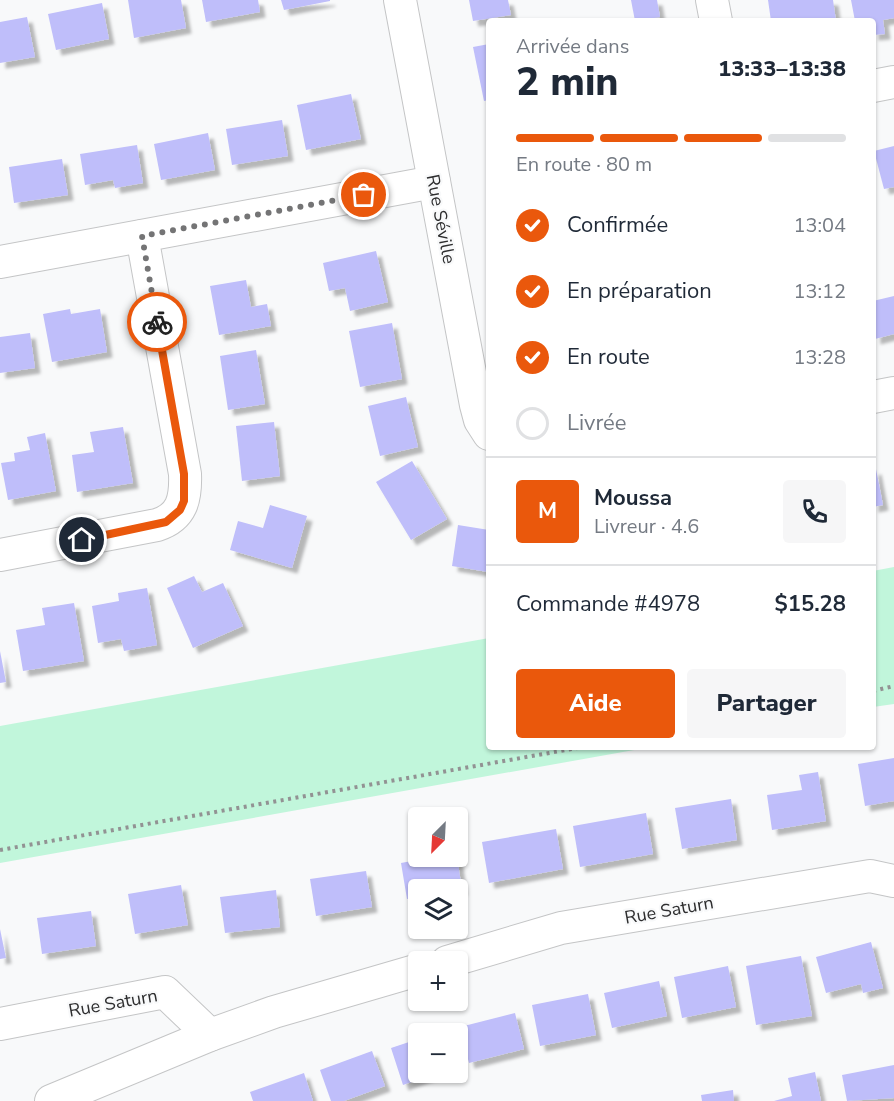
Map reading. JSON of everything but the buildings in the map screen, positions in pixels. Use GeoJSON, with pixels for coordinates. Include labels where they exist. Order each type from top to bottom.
{"type":"FeatureCollection","features":[{"type":"Feature","properties":{"kind":"street","name":"Rue Séville"},"geometry":{"type":"LineString","coordinates":[[400,0],[476,405],[480,420],[486,429]]}},
{"type":"Feature","properties":{"kind":"street"},"geometry":{"type":"LineString","coordinates":[[712,0],[715,18]]}},
{"type":"Feature","properties":{"kind":"street"},"geometry":{"type":"LineString","coordinates":[[876,85],[894,82]]}},
{"type":"Feature","properties":{"kind":"street"},"geometry":{"type":"LineString","coordinates":[[0,262],[434,182]]}},
{"type":"Feature","properties":{"kind":"street"},"geometry":{"type":"LineString","coordinates":[[0,555],[157,525],[174,517],[184,501],[184,474],[142,236]]}},
{"type":"Feature","properties":{"kind":"street"},"geometry":{"type":"LineString","coordinates":[[876,396],[894,393]]}},
{"type":"Feature","properties":{"kind":"street","name":"Rue Saturn"},"geometry":{"type":"LineString","coordinates":[[468,956],[561,928],[870,876],[894,881]]}},
{"type":"Feature","properties":{"kind":"street"},"geometry":{"type":"LineString","coordinates":[[51,1101],[210,1035],[274,1012],[408,973]]}},
{"type":"Feature","properties":{"kind":"street","name":"Rue Saturn"},"geometry":{"type":"LineString","coordinates":[[0,1024],[165,992],[210,1035]]}},
{"type":"Feature","properties":{"kind":"path"},"geometry":{"type":"LineString","coordinates":[[876,691],[894,686]]}},
{"type":"Feature","properties":{"kind":"path"},"geometry":{"type":"LineString","coordinates":[[0,850],[566,750]]}},
{"type":"Feature","properties":{"kind":"green space"},"geometry":{"type":"Polygon","coordinates":[[[894,567],[894,704],[876,707],[876,570],[894,567]]]}},
{"type":"Feature","properties":{"kind":"green space"},"geometry":{"type":"Polygon","coordinates":[[[486,639],[486,750],[634,750],[0,863],[0,726],[486,639]]]}},
{"type":"Feature","properties":{"kind":"way so far"},"geometry":{"type":"LineString","coordinates":[[157,322],[142,236],[364,195]]}},
{"type":"Feature","properties":{"kind":"route"},"geometry":{"type":"LineString","coordinates":[[82,540],[166,522],[180,510],[184,501],[184,474],[157,322]]}}]}
